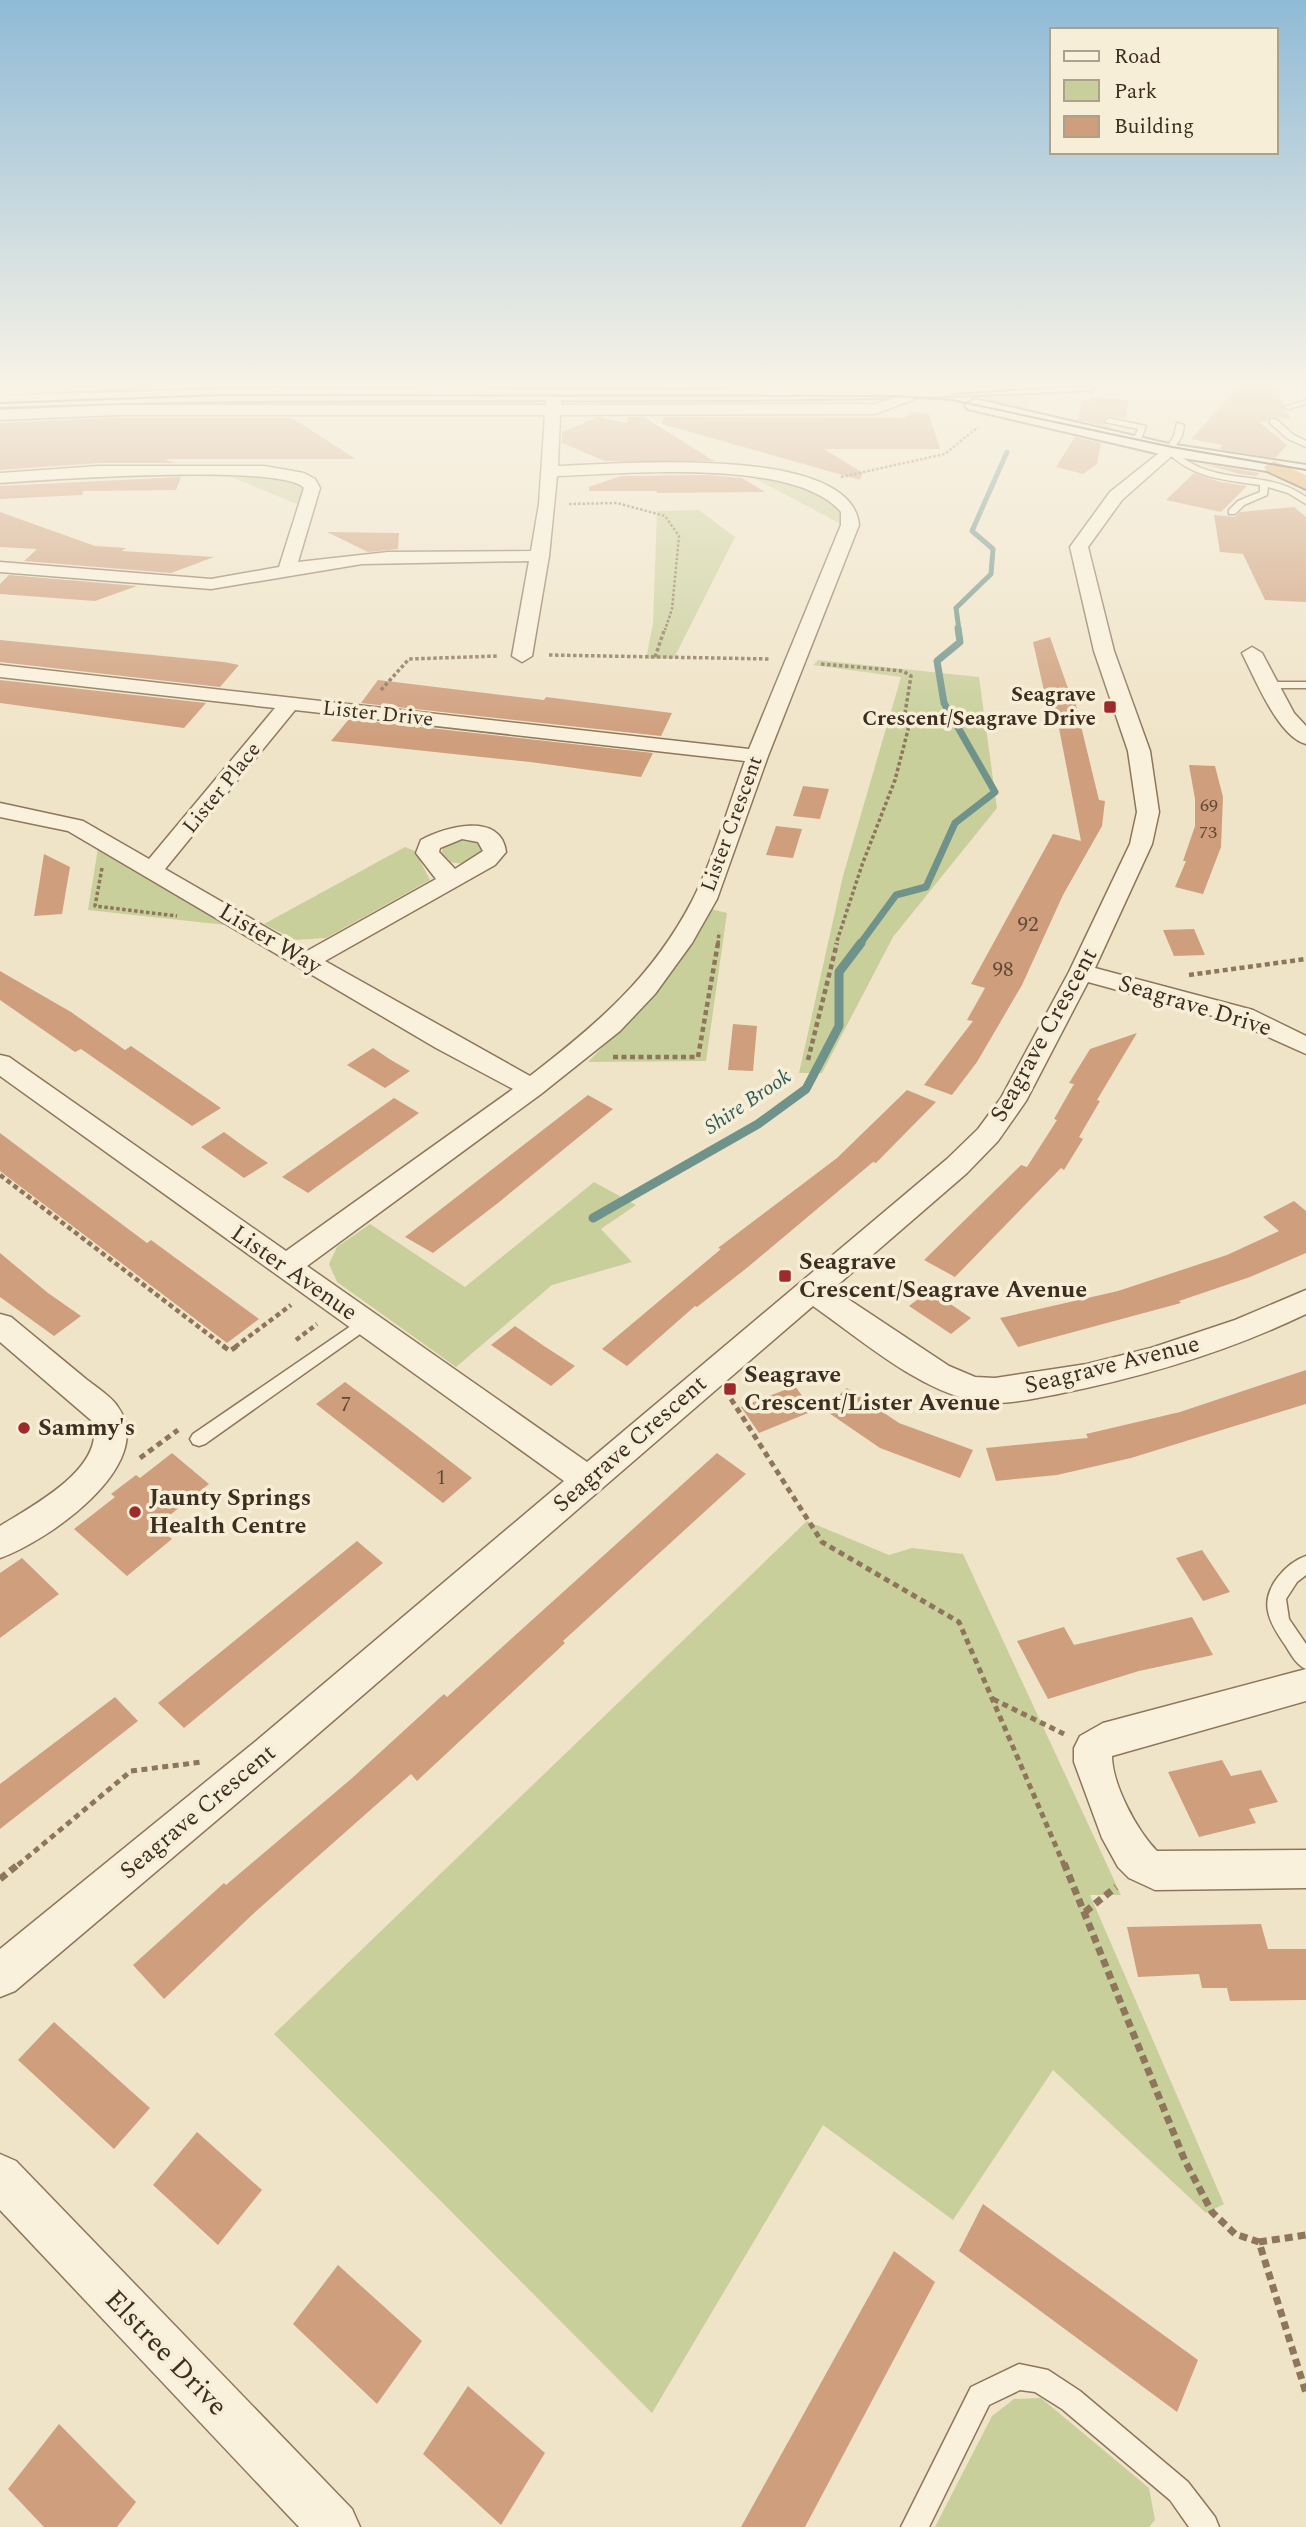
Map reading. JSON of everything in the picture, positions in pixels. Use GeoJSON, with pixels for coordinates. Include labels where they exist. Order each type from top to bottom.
{"type":"FeatureCollection","features":[{"type":"Feature","properties":{"kind":"street"},"geometry":{"type":"LineString","coordinates":[[287,570],[308,502]]}},
{"type":"Feature","properties":{"kind":"street","name":"Lister Crescent"},"geometry":{"type":"LineString","coordinates":[[284,1267],[532,1088],[611,1026],[646,989],[680,943],[705,899],[757,755],[850,525],[849,512],[841,502]]}},
{"type":"Feature","properties":{"kind":"street","name":"Seagrave Crescent"},"geometry":{"type":"LineString","coordinates":[[0,1976],[269,1753],[589,1481],[813,1290],[988,1135],[1013,1101],[1081,972],[1141,844],[1148,812],[1139,751],[1104,651],[1079,547],[1112,502]]}},
{"type":"Feature","properties":{"kind":"street"},"geometry":{"type":"LineString","coordinates":[[522,656],[548,504]]}},
{"type":"Feature","properties":{"kind":"street"},"geometry":{"type":"LineString","coordinates":[[0,567],[211,584],[382,556],[540,556]]}},
{"type":"Feature","properties":{"kind":"street"},"geometry":{"type":"LineString","coordinates":[[1252,653],[1285,716],[1306,738]]}},
{"type":"Feature","properties":{"kind":"street","name":"Lister Drive"},"geometry":{"type":"LineString","coordinates":[[0,671],[757,755]]}},
{"type":"Feature","properties":{"kind":"street","name":"Lister Place"},"geometry":{"type":"LineString","coordinates":[[153,869],[289,704]]}},
{"type":"Feature","properties":{"kind":"street","name":"Lister Way"},"geometry":{"type":"LineString","coordinates":[[0,810],[75,826],[153,869],[445,1042],[532,1088]]}},
{"type":"Feature","properties":{"kind":"street"},"geometry":{"type":"LineString","coordinates":[[307,961],[449,882]]}},
{"type":"Feature","properties":{"kind":"street","name":"Seagrave Drive"},"geometry":{"type":"LineString","coordinates":[[1081,972],[1244,1016],[1306,1046]]}},
{"type":"Feature","properties":{"kind":"street","name":"Lister Avenue"},"geometry":{"type":"LineString","coordinates":[[0,1063],[589,1481]]}},
{"type":"Feature","properties":{"kind":"street","name":"Seagrave Avenue"},"geometry":{"type":"LineString","coordinates":[[813,1290],[937,1374],[974,1389],[1007,1391],[1078,1378],[1161,1357],[1227,1336],[1306,1301]]}},
{"type":"Feature","properties":{"kind":"street"},"geometry":{"type":"LineString","coordinates":[[0,1325],[106,1414],[112,1435],[104,1463],[81,1489],[0,1544]]}},
{"type":"Feature","properties":{"kind":"street"},"geometry":{"type":"LineString","coordinates":[[1306,1685],[1103,1740],[1093,1748],[1093,1762],[1128,1852],[1141,1866],[1155,1871],[1306,1869]]}},
{"type":"Feature","properties":{"kind":"street","name":"Elstree Drive"},"geometry":{"type":"LineString","coordinates":[[0,2177],[334,2527]]}},
{"type":"Feature","properties":{"kind":"lane"},"geometry":{"type":"LineString","coordinates":[[1232,512],[1243,502]]}},
{"type":"Feature","properties":{"kind":"lane"},"geometry":{"type":"LineString","coordinates":[[1267,685],[1306,685]]}},
{"type":"Feature","properties":{"kind":"lane"},"geometry":{"type":"LineString","coordinates":[[199,1439],[364,1323]]}},
{"type":"Feature","properties":{"kind":"lane"},"geometry":{"type":"LineString","coordinates":[[1306,1564],[1289,1576],[1276,1593],[1275,1613],[1306,1660]]}},
{"type":"Feature","properties":{"kind":"lane"},"geometry":{"type":"LineString","coordinates":[[915,2527],[980,2396],[1019,2377],[1039,2379],[1070,2400],[1179,2491],[1205,2527]]}},
{"type":"Feature","properties":{"kind":"path"},"geometry":{"type":"LineString","coordinates":[[548,504],[617,503],[665,516],[679,536],[672,609],[655,657]]}},
{"type":"Feature","properties":{"kind":"path"},"geometry":{"type":"LineString","coordinates":[[362,712],[409,659],[522,656],[795,659],[903,671],[911,676],[905,713],[909,726],[895,780],[862,865],[837,942],[808,1060]]}},
{"type":"Feature","properties":{"kind":"path"},"geometry":{"type":"LineString","coordinates":[[106,843],[95,906],[187,918]]}},
{"type":"Feature","properties":{"kind":"path"},"geometry":{"type":"LineString","coordinates":[[570,1058],[698,1057],[716,967],[721,910],[705,899]]}},
{"type":"Feature","properties":{"kind":"path"},"geometry":{"type":"LineString","coordinates":[[1131,986],[1306,959]]}},
{"type":"Feature","properties":{"kind":"path"},"geometry":{"type":"LineString","coordinates":[[0,1175],[230,1351],[314,1287]]}},
{"type":"Feature","properties":{"kind":"path"},"geometry":{"type":"LineString","coordinates":[[714,1372],[822,1542],[959,1622],[1085,1912],[1185,2161],[1212,2213],[1235,2234],[1259,2242],[1306,2235]]}},
{"type":"Feature","properties":{"kind":"path"},"geometry":{"type":"LineString","coordinates":[[992,1698],[1093,1748]]}},
{"type":"Feature","properties":{"kind":"path"},"geometry":{"type":"LineString","coordinates":[[0,1880],[131,1771],[269,1753]]}},
{"type":"Feature","properties":{"kind":"path"},"geometry":{"type":"LineString","coordinates":[[1259,2242],[1306,2393]]}},
{"type":"Feature","properties":{"kind":"green space"},"geometry":{"type":"Polygon","coordinates":[[[799,502],[832,502],[844,519],[841,524],[799,502]]]}},
{"type":"Feature","properties":{"kind":"green space"},"geometry":{"type":"Polygon","coordinates":[[[699,510],[735,537],[674,658],[646,659],[653,624],[657,511],[699,510]]]}},
{"type":"Feature","properties":{"kind":"green space"},"geometry":{"type":"Polygon","coordinates":[[[818,660],[979,677],[997,808],[893,937],[822,1073],[799,1073],[843,876],[901,677],[813,665],[818,660]]]}},
{"type":"Feature","properties":{"kind":"green space"},"geometry":{"type":"Polygon","coordinates":[[[461,841],[479,843],[485,851],[465,864],[448,862],[441,855],[443,848],[461,841]]]}},
{"type":"Feature","properties":{"kind":"green space"},"geometry":{"type":"Polygon","coordinates":[[[405,847],[415,851],[430,880],[326,938],[295,940],[264,924],[405,847]]]}},
{"type":"Feature","properties":{"kind":"green space"},"geometry":{"type":"Polygon","coordinates":[[[98,848],[235,926],[88,910],[98,848]]]}},
{"type":"Feature","properties":{"kind":"green space"},"geometry":{"type":"Polygon","coordinates":[[[711,909],[727,913],[706,1061],[588,1062],[659,990],[711,909]]]}},
{"type":"Feature","properties":{"kind":"green space"},"geometry":{"type":"Polygon","coordinates":[[[594,1182],[636,1205],[601,1229],[632,1262],[552,1285],[456,1367],[337,1282],[329,1264],[337,1247],[370,1224],[465,1287],[594,1182]]]}},
{"type":"Feature","properties":{"kind":"green space"},"geometry":{"type":"Polygon","coordinates":[[[807,1521],[889,1555],[912,1548],[963,1554],[1121,1895],[1090,1895],[1224,2204],[1206,2213],[1053,2070],[953,2220],[823,2125],[652,2413],[274,2034],[807,1521]]]}},
{"type":"Feature","properties":{"kind":"green space"},"geometry":{"type":"Polygon","coordinates":[[[1041,2398],[1149,2488],[1155,2520],[1149,2527],[935,2527],[992,2416],[1014,2399],[1041,2398]]]}},
{"type":"Feature","properties":{"kind":"building"},"geometry":{"type":"Polygon","coordinates":[[[1175,502],[1231,502],[1221,512],[1175,502]]]}},
{"type":"Feature","properties":{"kind":"building"},"geometry":{"type":"Polygon","coordinates":[[[1294,507],[1306,517],[1306,602],[1265,600],[1243,554],[1220,552],[1214,515],[1235,517],[1240,512],[1294,507]]]}},
{"type":"Feature","properties":{"kind":"building"},"geometry":{"type":"Polygon","coordinates":[[[0,512],[95,546],[126,548],[122,551],[214,557],[171,573],[24,561],[37,549],[0,547],[0,512]]]}},
{"type":"Feature","properties":{"kind":"building"},"geometry":{"type":"Polygon","coordinates":[[[327,532],[399,533],[398,549],[368,552],[327,532]]]}},
{"type":"Feature","properties":{"kind":"building"},"geometry":{"type":"Polygon","coordinates":[[[9,575],[137,586],[95,601],[0,594],[0,584],[9,575]]]}},
{"type":"Feature","properties":{"kind":"building"},"geometry":{"type":"Polygon","coordinates":[[[1050,637],[1070,694],[1073,693],[1099,800],[1105,801],[1102,826],[1063,895],[1022,985],[977,1062],[952,1095],[924,1085],[973,1021],[967,1020],[985,988],[971,984],[1053,834],[1081,841],[1056,713],[1049,713],[1033,642],[1050,637]]]}},
{"type":"Feature","properties":{"kind":"building"},"geometry":{"type":"Polygon","coordinates":[[[0,640],[239,665],[220,687],[0,662],[0,640]]]}},
{"type":"Feature","properties":{"kind":"building"},"geometry":{"type":"Polygon","coordinates":[[[0,680],[206,703],[184,728],[0,703],[0,680]]]}},
{"type":"Feature","properties":{"kind":"building"},"geometry":{"type":"Polygon","coordinates":[[[378,680],[672,713],[661,736],[361,703],[378,680]]]}},
{"type":"Feature","properties":{"kind":"building"},"geometry":{"type":"Polygon","coordinates":[[[349,719],[653,753],[641,777],[331,741],[349,719]]]}},
{"type":"Feature","properties":{"kind":"building"},"geometry":{"type":"Polygon","coordinates":[[[1189,765],[1215,766],[1223,797],[1221,847],[1203,894],[1175,887],[1186,861],[1183,861],[1195,826],[1195,799],[1189,765]]]}},
{"type":"Feature","properties":{"kind":"building"},"geometry":{"type":"Polygon","coordinates":[[[803,786],[829,789],[820,819],[793,816],[803,786]]]}},
{"type":"Feature","properties":{"kind":"building"},"geometry":{"type":"Polygon","coordinates":[[[776,826],[802,829],[793,858],[766,855],[776,826]]]}},
{"type":"Feature","properties":{"kind":"building"},"geometry":{"type":"Polygon","coordinates":[[[44,854],[70,867],[62,914],[34,916],[44,854]]]}},
{"type":"Feature","properties":{"kind":"building"},"geometry":{"type":"Polygon","coordinates":[[[1194,929],[1205,955],[1174,956],[1163,930],[1194,929]]]}},
{"type":"Feature","properties":{"kind":"building"},"geometry":{"type":"Polygon","coordinates":[[[0,971],[71,1012],[125,1050],[131,1046],[221,1108],[192,1126],[81,1049],[75,1052],[0,1000],[0,971]]]}},
{"type":"Feature","properties":{"kind":"building"},"geometry":{"type":"Polygon","coordinates":[[[733,1024],[757,1026],[753,1071],[728,1070],[733,1024]]]}},
{"type":"Feature","properties":{"kind":"building"},"geometry":{"type":"Polygon","coordinates":[[[1137,1033],[1097,1100],[1100,1101],[1079,1137],[1083,1139],[1064,1170],[1061,1168],[955,1277],[924,1260],[1021,1165],[1027,1167],[1057,1120],[1054,1119],[1074,1084],[1069,1083],[1090,1049],[1137,1033]]]}},
{"type":"Feature","properties":{"kind":"building"},"geometry":{"type":"Polygon","coordinates":[[[373,1048],[410,1071],[385,1088],[347,1065],[373,1048]]]}},
{"type":"Feature","properties":{"kind":"building"},"geometry":{"type":"Polygon","coordinates":[[[907,1090],[936,1102],[876,1163],[873,1162],[748,1267],[695,1306],[627,1366],[602,1349],[721,1249],[718,1248],[837,1158],[907,1090]]]}},
{"type":"Feature","properties":{"kind":"building"},"geometry":{"type":"Polygon","coordinates":[[[588,1095],[613,1109],[498,1203],[433,1253],[405,1237],[588,1095]]]}},
{"type":"Feature","properties":{"kind":"building"},"geometry":{"type":"Polygon","coordinates":[[[394,1098],[419,1113],[308,1193],[282,1177],[394,1098]]]}},
{"type":"Feature","properties":{"kind":"building"},"geometry":{"type":"Polygon","coordinates":[[[224,1132],[268,1163],[244,1178],[201,1147],[224,1132]]]}},
{"type":"Feature","properties":{"kind":"building"},"geometry":{"type":"Polygon","coordinates":[[[0,1133],[147,1243],[151,1240],[259,1319],[227,1343],[0,1171],[0,1133]]]}},
{"type":"Feature","properties":{"kind":"building"},"geometry":{"type":"Polygon","coordinates":[[[1294,1201],[1306,1211],[1306,1253],[1250,1277],[1179,1301],[1181,1303],[1018,1347],[1000,1318],[1118,1291],[1227,1255],[1279,1231],[1263,1217],[1294,1201]]]}},
{"type":"Feature","properties":{"kind":"building"},"geometry":{"type":"Polygon","coordinates":[[[0,1253],[48,1293],[81,1316],[54,1336],[0,1297],[0,1253]]]}},
{"type":"Feature","properties":{"kind":"building"},"geometry":{"type":"Polygon","coordinates":[[[930,1290],[971,1318],[951,1334],[909,1306],[930,1290]]]}},
{"type":"Feature","properties":{"kind":"building"},"geometry":{"type":"Polygon","coordinates":[[[515,1326],[575,1366],[551,1386],[491,1345],[515,1326]]]}},
{"type":"Feature","properties":{"kind":"building"},"geometry":{"type":"Polygon","coordinates":[[[1306,1370],[1306,1404],[1131,1458],[1057,1475],[996,1481],[986,1448],[1088,1438],[1086,1434],[1180,1412],[1306,1370]]]}},
{"type":"Feature","properties":{"kind":"building"},"geometry":{"type":"Polygon","coordinates":[[[345,1382],[472,1478],[443,1503],[316,1404],[345,1382]]]}},
{"type":"Feature","properties":{"kind":"building"},"geometry":{"type":"Polygon","coordinates":[[[795,1386],[813,1411],[759,1433],[741,1407],[795,1386]]]}},
{"type":"Feature","properties":{"kind":"building"},"geometry":{"type":"Polygon","coordinates":[[[847,1388],[899,1423],[973,1450],[960,1478],[880,1448],[823,1409],[847,1388]]]}},
{"type":"Feature","properties":{"kind":"building","name":"Jaunty Springs Health Centre"},"geometry":{"type":"Polygon","coordinates":[[[172,1453],[209,1484],[156,1526],[172,1539],[127,1576],[74,1529],[115,1497],[111,1494],[136,1475],[140,1478],[172,1453]]]}},
{"type":"Feature","properties":{"kind":"building"},"geometry":{"type":"Polygon","coordinates":[[[717,1453],[746,1474],[563,1641],[565,1643],[417,1781],[411,1774],[253,1914],[164,1999],[133,1965],[224,1883],[226,1885],[351,1779],[444,1694],[447,1697],[717,1453]]]}},
{"type":"Feature","properties":{"kind":"building"},"geometry":{"type":"Polygon","coordinates":[[[357,1541],[383,1563],[184,1728],[158,1703],[357,1541]]]}},
{"type":"Feature","properties":{"kind":"building"},"geometry":{"type":"Polygon","coordinates":[[[1202,1550],[1230,1592],[1203,1601],[1176,1558],[1202,1550]]]}},
{"type":"Feature","properties":{"kind":"building"},"geometry":{"type":"Polygon","coordinates":[[[22,1558],[59,1594],[0,1638],[0,1573],[22,1558]]]}},
{"type":"Feature","properties":{"kind":"building"},"geometry":{"type":"Polygon","coordinates":[[[1192,1617],[1213,1655],[1139,1671],[1048,1699],[1017,1641],[1064,1627],[1074,1645],[1192,1617]]]}},
{"type":"Feature","properties":{"kind":"building"},"geometry":{"type":"Polygon","coordinates":[[[115,1697],[138,1721],[0,1829],[0,1784],[115,1697]]]}},
{"type":"Feature","properties":{"kind":"building"},"geometry":{"type":"Polygon","coordinates":[[[1222,1760],[1231,1776],[1261,1770],[1278,1802],[1249,1809],[1256,1823],[1199,1837],[1168,1772],[1222,1760]]]}},
{"type":"Feature","properties":{"kind":"building"},"geometry":{"type":"Polygon","coordinates":[[[1261,1924],[1268,1949],[1306,1949],[1306,2000],[1230,2001],[1227,1988],[1202,1988],[1199,1974],[1138,1977],[1127,1927],[1261,1924]]]}},
{"type":"Feature","properties":{"kind":"building"},"geometry":{"type":"Polygon","coordinates":[[[54,2022],[150,2108],[114,2149],[18,2060],[54,2022]]]}},
{"type":"Feature","properties":{"kind":"building"},"geometry":{"type":"Polygon","coordinates":[[[197,2132],[262,2190],[218,2245],[153,2185],[197,2132]]]}},
{"type":"Feature","properties":{"kind":"building"},"geometry":{"type":"Polygon","coordinates":[[[983,2204],[1198,2360],[1177,2412],[959,2251],[983,2204]]]}},
{"type":"Feature","properties":{"kind":"building"},"geometry":{"type":"Polygon","coordinates":[[[894,2251],[935,2282],[805,2527],[741,2527],[894,2251]]]}},
{"type":"Feature","properties":{"kind":"building"},"geometry":{"type":"Polygon","coordinates":[[[338,2265],[422,2341],[377,2404],[293,2324],[338,2265]]]}},
{"type":"Feature","properties":{"kind":"building"},"geometry":{"type":"Polygon","coordinates":[[[468,2386],[545,2453],[501,2525],[423,2454],[468,2386]]]}},
{"type":"Feature","properties":{"kind":"building"},"geometry":{"type":"Polygon","coordinates":[[[59,2424],[136,2502],[117,2527],[44,2527],[8,2489],[59,2424]]]}},
{"type":"Feature","properties":{"kind":"waterway","name":"Shire Brook"},"geometry":{"type":"LineString","coordinates":[[959,630],[956,608],[991,574],[993,549],[972,531],[985,502]]}},
{"type":"Feature","properties":{"kind":"waterway","name":"Shire Brook"},"geometry":{"type":"LineString","coordinates":[[860,944],[896,895],[926,887],[955,823],[995,792],[944,703],[937,661],[960,642],[958,628]]}},
{"type":"Feature","properties":{"kind":"waterway","name":"Shire Brook"},"geometry":{"type":"LineString","coordinates":[[593,1218],[758,1124],[806,1089],[839,1026],[839,972],[861,943]]}},
{"type":"Feature","properties":{"kind":"place","name":"Seagrave Crescent/Seagrave Drive"},"geometry":{"type":"Point","coordinates":[1110,707]}},
{"type":"Feature","properties":{"kind":"place","name":"Seagrave Crescent/Seagrave Avenue"},"geometry":{"type":"Point","coordinates":[785,1276]}},
{"type":"Feature","properties":{"kind":"place","name":"Seagrave Crescent/Lister Avenue"},"geometry":{"type":"Point","coordinates":[730,1389]}},
{"type":"Feature","properties":{"kind":"place","name":"Sammy's"},"geometry":{"type":"Point","coordinates":[24,1428]}},
{"type":"Feature","properties":{"kind":"place","name":"Jaunty Springs Health Centre"},"geometry":{"type":"Point","coordinates":[135,1512]}}]}
